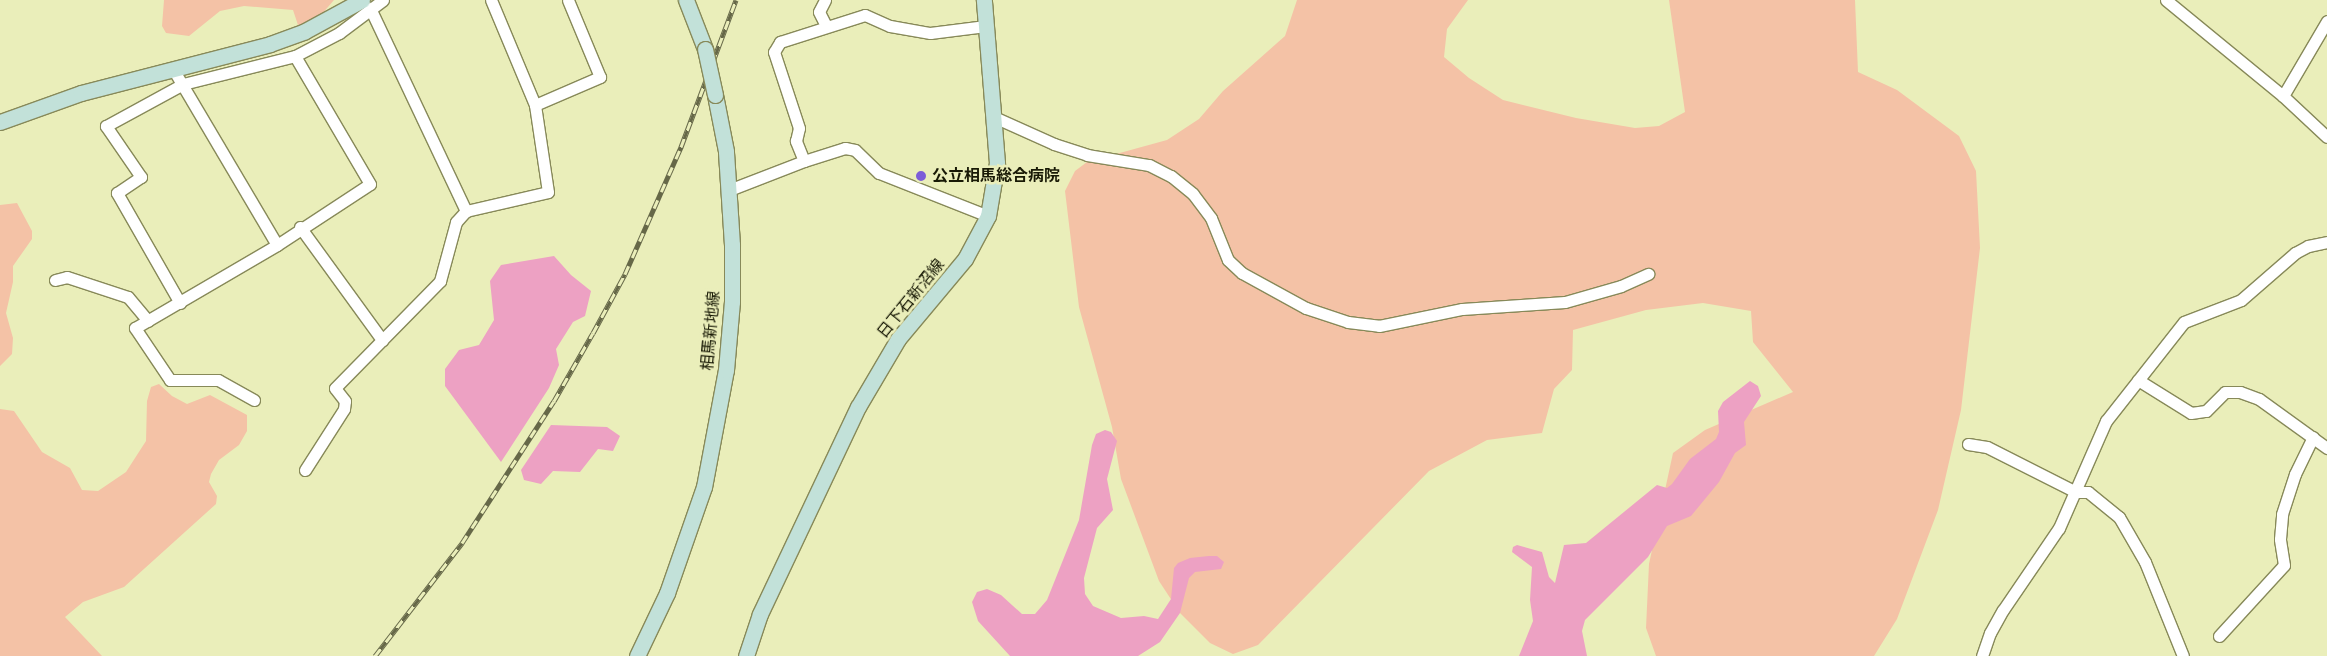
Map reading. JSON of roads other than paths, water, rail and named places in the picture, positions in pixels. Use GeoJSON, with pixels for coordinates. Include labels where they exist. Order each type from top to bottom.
{"type":"FeatureCollection","features":[{"type":"Feature","properties":{"kind":"main road","name":"相馬新地線"},"geometry":{"type":"LineString","coordinates":[[637,656],[684,547],[715,442],[732,302],[729,190],[715,95],[704,50],[686,0]]}},
{"type":"Feature","properties":{"kind":"main road","name":"日下石新沼線"},"geometry":{"type":"LineString","coordinates":[[746,656],[760,614],[858,407],[898,339],[965,260],[988,216],[997,163],[984,0]]}},
{"type":"Feature","properties":{"kind":"main road"},"geometry":{"type":"LineString","coordinates":[[0,122],[80,93],[270,44],[366,4]]}},
{"type":"Feature","properties":{"kind":"street"},"geometry":{"type":"LineString","coordinates":[[180,303],[117,193],[141,177],[106,126],[183,84],[295,56],[339,33],[366,4],[383,0]]}},
{"type":"Feature","properties":{"kind":"street"},"geometry":{"type":"LineString","coordinates":[[305,470],[344,409],[345,401],[335,388],[440,281],[456,222],[466,211],[548,192],[535,105],[491,0]]}},
{"type":"Feature","properties":{"kind":"street"},"geometry":{"type":"LineString","coordinates":[[535,105],[600,77],[568,0]]}},
{"type":"Feature","properties":{"kind":"street"},"geometry":{"type":"LineString","coordinates":[[825,0],[819,12],[826,26]]}},
{"type":"Feature","properties":{"kind":"street"},"geometry":{"type":"LineString","coordinates":[[2166,0],[2283,96],[2327,137]]}},
{"type":"Feature","properties":{"kind":"street"},"geometry":{"type":"LineString","coordinates":[[366,4],[466,211]]}},
{"type":"Feature","properties":{"kind":"street"},"geometry":{"type":"LineString","coordinates":[[804,161],[796,141],[799,128],[774,52],[780,42],[865,15],[890,26],[930,33],[986,26]]}},
{"type":"Feature","properties":{"kind":"street"},"geometry":{"type":"LineString","coordinates":[[2283,96],[2327,22]]}},
{"type":"Feature","properties":{"kind":"street"},"geometry":{"type":"LineString","coordinates":[[254,400],[218,380],[170,380],[135,328],[277,245],[300,228],[370,184],[295,56]]}},
{"type":"Feature","properties":{"kind":"street"},"geometry":{"type":"LineString","coordinates":[[173,69],[277,245]]}},
{"type":"Feature","properties":{"kind":"street"},"geometry":{"type":"LineString","coordinates":[[994,117],[1054,144],[1087,155],[1149,165],[1172,176],[1193,194],[1211,218],[1228,260],[1242,273],[1306,308],[1348,322],[1379,326],[1462,309],[1565,302],[1614,289],[1648,274]]}},
{"type":"Feature","properties":{"kind":"street"},"geometry":{"type":"LineString","coordinates":[[729,190],[804,161],[845,148],[855,150],[879,173],[988,216]]}},
{"type":"Feature","properties":{"kind":"street"},"geometry":{"type":"LineString","coordinates":[[300,228],[382,340]]}},
{"type":"Feature","properties":{"kind":"street"},"geometry":{"type":"LineString","coordinates":[[1982,656],[1990,633],[2059,528],[2106,421],[2184,322],[2241,300],[2295,253],[2308,246],[2327,242]]}},
{"type":"Feature","properties":{"kind":"street"},"geometry":{"type":"LineString","coordinates":[[55,280],[67,277],[128,297],[148,321]]}},
{"type":"Feature","properties":{"kind":"street"},"geometry":{"type":"LineString","coordinates":[[2138,380],[2191,413],[2206,411],[2225,392],[2240,392],[2259,399],[2327,448]]}},
{"type":"Feature","properties":{"kind":"street"},"geometry":{"type":"LineString","coordinates":[[2219,636],[2284,565],[2280,539],[2282,514],[2295,474],[2313,437]]}},
{"type":"Feature","properties":{"kind":"street"},"geometry":{"type":"LineString","coordinates":[[1968,444],[1988,447],[2076,492],[2088,492],[2120,517],[2145,562],[2183,656]]}},
{"type":"Feature","properties":{"kind":"railway"},"geometry":{"type":"LineString","coordinates":[[375,656],[462,543],[554,401],[593,333],[625,274],[681,147],[736,0]]}},
{"type":"Feature","properties":{"kind":"place","name":"公立相馬総合病院"},"geometry":{"type":"Point","coordinates":[921,176]}}]}
